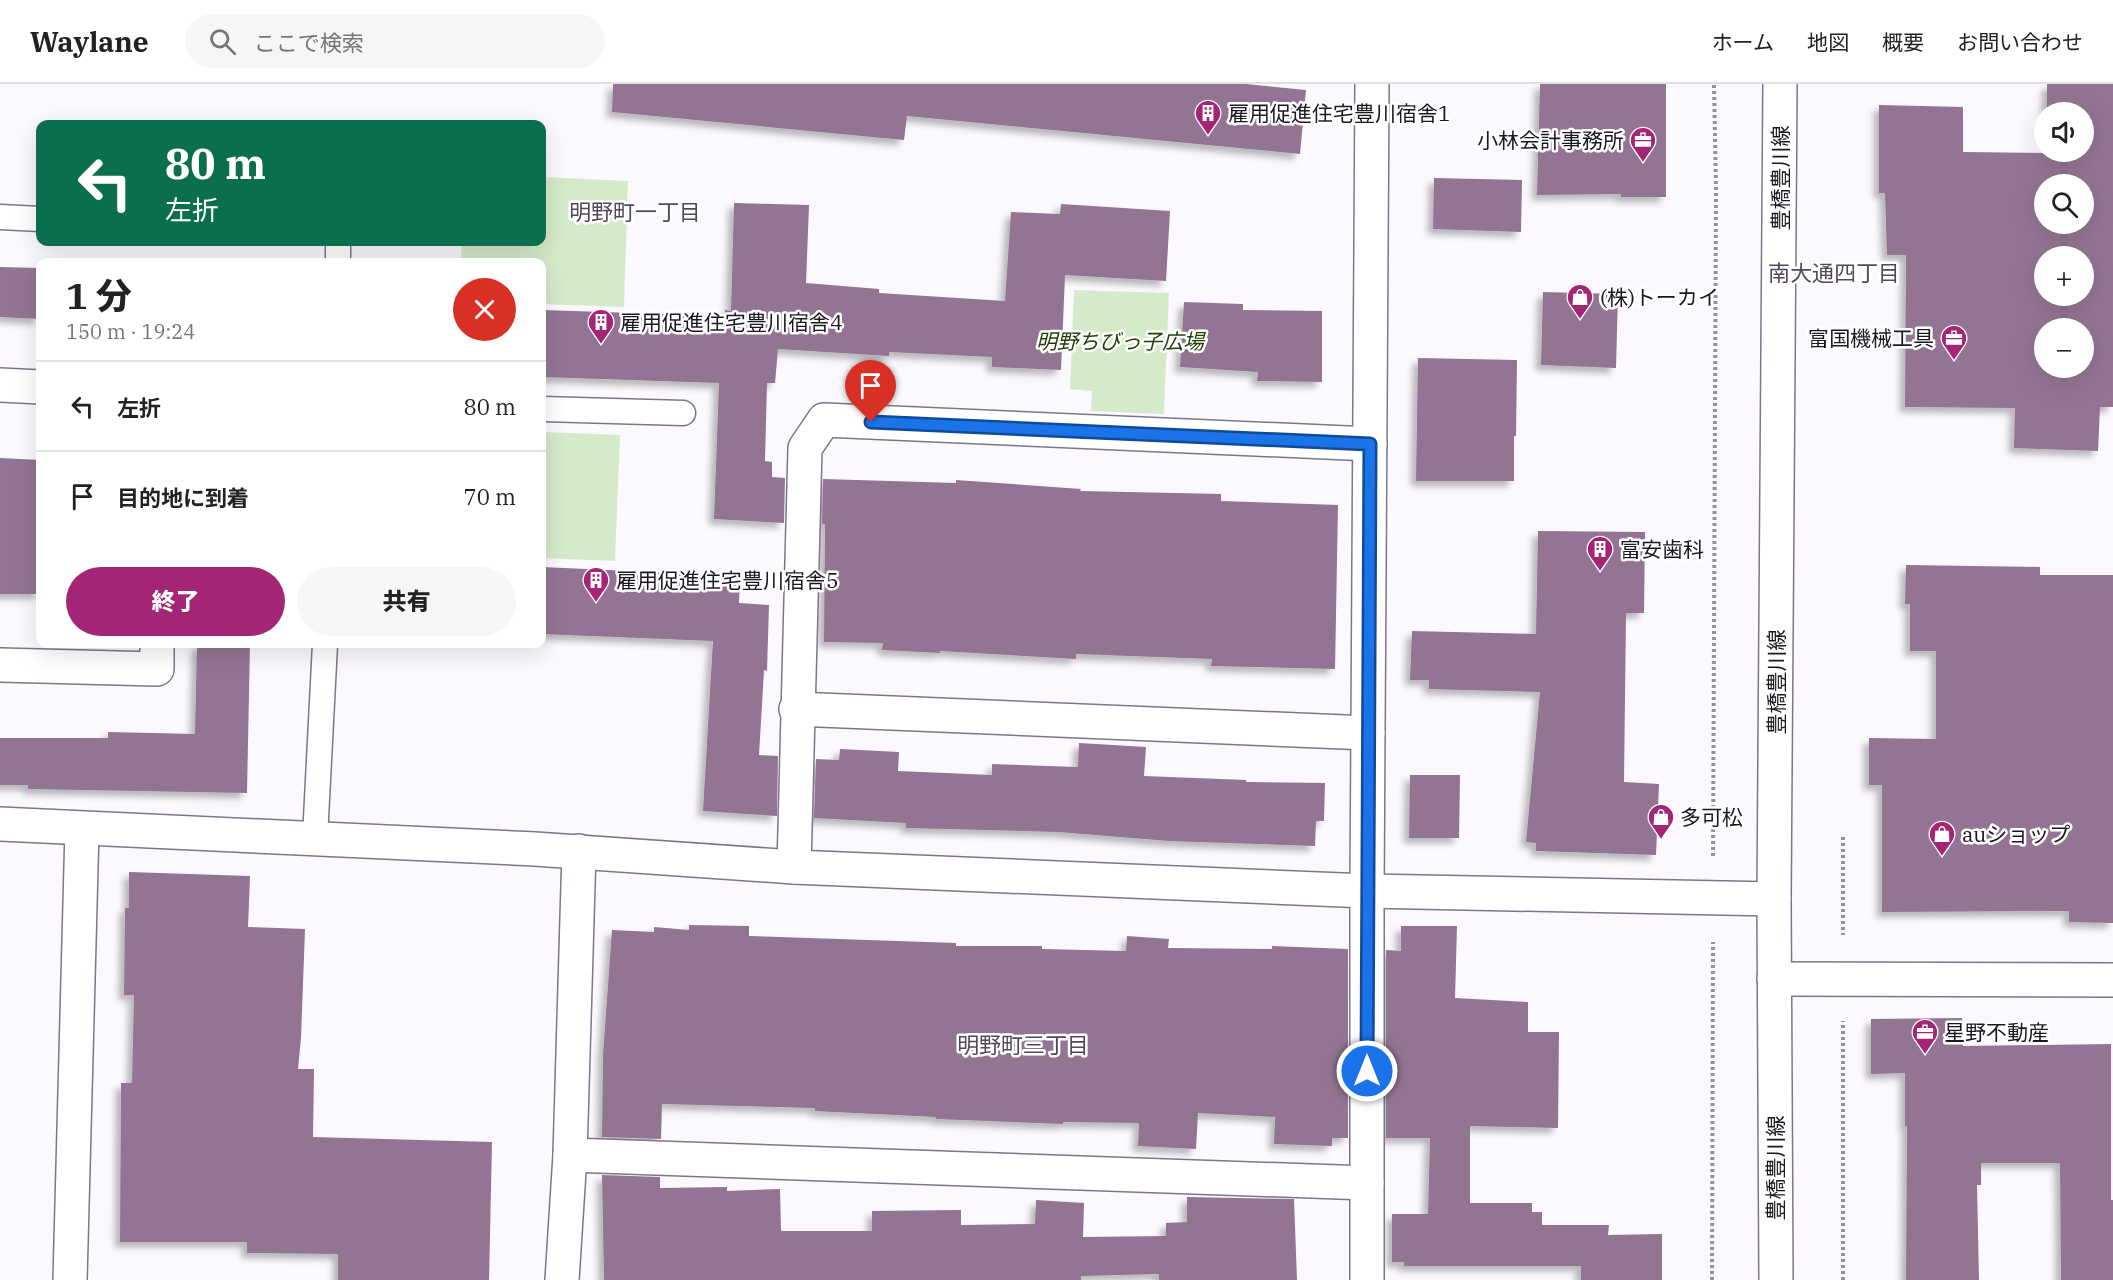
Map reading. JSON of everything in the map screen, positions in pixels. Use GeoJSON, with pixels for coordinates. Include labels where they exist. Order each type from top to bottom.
{"type":"FeatureCollection","features":[{"type":"Feature","properties":{"kind":"street"},"geometry":{"type":"LineString","coordinates":[[1367,1280],[1366,891],[1372,84]]}},
{"type":"Feature","properties":{"kind":"street","name":"豊橋豊川線"},"geometry":{"type":"LineString","coordinates":[[1776,1280],[1774,899],[1780,84]]}},
{"type":"Feature","properties":{"kind":"street"},"geometry":{"type":"LineString","coordinates":[[0,385],[36,387]]}},
{"type":"Feature","properties":{"kind":"street"},"geometry":{"type":"LineString","coordinates":[[794,867],[796,709],[805,448],[824,420],[1370,444]]}},
{"type":"Feature","properties":{"kind":"street"},"geometry":{"type":"LineString","coordinates":[[0,665],[157,669],[157,648]]}},
{"type":"Feature","properties":{"kind":"street"},"geometry":{"type":"LineString","coordinates":[[796,709],[1368,733]]}},
{"type":"Feature","properties":{"kind":"street"},"geometry":{"type":"LineString","coordinates":[[0,824],[579,851],[794,867],[1366,891],[1774,899]]}},
{"type":"Feature","properties":{"kind":"street"},"geometry":{"type":"LineString","coordinates":[[70,1280],[82,829]]}},
{"type":"Feature","properties":{"kind":"street"},"geometry":{"type":"LineString","coordinates":[[562,1280],[570,1155],[579,851]]}},
{"type":"Feature","properties":{"kind":"street"},"geometry":{"type":"LineString","coordinates":[[1774,979],[2113,980]]}},
{"type":"Feature","properties":{"kind":"street"},"geometry":{"type":"LineString","coordinates":[[570,1155],[1367,1183]]}},
{"type":"Feature","properties":{"kind":"lane"},"geometry":{"type":"LineString","coordinates":[[0,217],[36,219]]}},
{"type":"Feature","properties":{"kind":"lane"},"geometry":{"type":"LineString","coordinates":[[546,409],[682,412]]}},
{"type":"Feature","properties":{"kind":"lane"},"geometry":{"type":"LineString","coordinates":[[315,838],[325,648]]}},
{"type":"Feature","properties":{"kind":"path"},"geometry":{"type":"LineString","coordinates":[[1712,1280],[1716,211],[1714,84]]}},
{"type":"Feature","properties":{"kind":"path"},"geometry":{"type":"LineString","coordinates":[[1843,837],[1843,1280]]}},
{"type":"Feature","properties":{"kind":"green space"},"geometry":{"type":"Polygon","coordinates":[[[546,177],[628,181],[624,307],[546,304],[546,258],[461,258],[462,246],[546,246],[546,177]]]}},
{"type":"Feature","properties":{"kind":"green space","name":"明野ちびっ子広場"},"geometry":{"type":"Polygon","coordinates":[[[1074,290],[1169,293],[1164,414],[1091,411],[1092,391],[1070,389],[1074,290]]]}},
{"type":"Feature","properties":{"kind":"green space"},"geometry":{"type":"Polygon","coordinates":[[[546,432],[620,435],[615,561],[546,558],[546,432]]]}},
{"type":"Feature","properties":{"kind":"building"},"geometry":{"type":"Polygon","coordinates":[[[613,84],[1246,84],[1306,90],[1300,154],[907,116],[904,140],[612,112],[613,84]]]}},
{"type":"Feature","properties":{"kind":"building"},"geometry":{"type":"Polygon","coordinates":[[[1540,84],[1666,84],[1666,197],[1621,197],[1621,194],[1537,195],[1540,84]]]}},
{"type":"Feature","properties":{"kind":"building"},"geometry":{"type":"Polygon","coordinates":[[[2047,84],[2113,84],[2113,407],[2100,407],[2098,451],[2014,448],[2015,408],[1905,407],[1906,255],[1887,255],[1885,193],[1879,193],[1879,105],[1963,107],[1963,152],[2034,153],[2034,162],[2094,162],[2094,102],[2047,102],[2047,84]]]}},
{"type":"Feature","properties":{"kind":"building"},"geometry":{"type":"Polygon","coordinates":[[[1434,178],[1522,180],[1521,232],[1433,229],[1434,178]]]}},
{"type":"Feature","properties":{"kind":"building"},"geometry":{"type":"Polygon","coordinates":[[[734,203],[809,205],[806,283],[879,289],[879,293],[1005,301],[1011,212],[1060,214],[1061,204],[1170,211],[1166,281],[1065,275],[1061,370],[992,367],[992,357],[889,352],[889,356],[778,349],[775,383],[767,383],[765,461],[772,462],[772,477],[785,478],[784,523],[714,519],[719,383],[546,377],[546,310],[725,316],[725,310],[731,311],[734,203]]]}},
{"type":"Feature","properties":{"kind":"building"},"geometry":{"type":"Polygon","coordinates":[[[0,267],[36,268],[36,319],[0,317],[0,267]]]}},
{"type":"Feature","properties":{"kind":"building","name":"(株)トーカイ"},"geometry":{"type":"Polygon","coordinates":[[[1543,292],[1618,294],[1616,368],[1541,365],[1543,292]]]}},
{"type":"Feature","properties":{"kind":"building"},"geometry":{"type":"Polygon","coordinates":[[[1184,302],[1243,304],[1243,310],[1322,311],[1322,382],[1257,381],[1258,372],[1180,367],[1184,302]]]}},
{"type":"Feature","properties":{"kind":"building"},"geometry":{"type":"Polygon","coordinates":[[[1418,358],[1517,360],[1514,481],[1416,481],[1418,358]]]}},
{"type":"Feature","properties":{"kind":"building"},"geometry":{"type":"Polygon","coordinates":[[[0,458],[36,460],[36,594],[0,594],[0,458]]]}},
{"type":"Feature","properties":{"kind":"building"},"geometry":{"type":"Polygon","coordinates":[[[823,479],[956,483],[956,480],[1081,489],[1080,491],[1221,494],[1221,501],[1338,505],[1335,669],[1211,666],[1212,659],[1076,654],[1076,659],[882,650],[883,643],[824,642],[823,479]]]}},
{"type":"Feature","properties":{"kind":"building"},"geometry":{"type":"Polygon","coordinates":[[[1538,531],[1645,532],[1644,613],[1626,613],[1624,782],[1659,784],[1656,855],[1536,851],[1536,843],[1526,842],[1540,692],[1429,689],[1429,680],[1410,680],[1412,631],[1536,634],[1538,531]]]}},
{"type":"Feature","properties":{"kind":"building"},"geometry":{"type":"Polygon","coordinates":[[[1906,565],[2040,567],[2040,575],[2113,575],[2113,923],[2069,922],[2069,911],[1882,912],[1882,785],[1869,785],[1869,738],[1936,739],[1936,651],[1910,651],[1910,604],[1905,604],[1906,565]]]}},
{"type":"Feature","properties":{"kind":"building"},"geometry":{"type":"Polygon","coordinates":[[[546,567],[740,576],[739,603],[769,605],[767,671],[764,670],[759,755],[778,756],[777,816],[703,811],[713,641],[546,634],[546,567]]]}},
{"type":"Feature","properties":{"kind":"building"},"geometry":{"type":"Polygon","coordinates":[[[197,648],[250,648],[247,793],[28,789],[28,785],[0,785],[0,738],[108,738],[108,732],[195,734],[197,648]]]}},
{"type":"Feature","properties":{"kind":"building"},"geometry":{"type":"Polygon","coordinates":[[[1079,743],[1146,747],[1144,776],[1246,780],[1246,782],[1325,783],[1324,821],[1316,821],[1315,846],[1169,841],[1059,832],[906,828],[906,823],[814,818],[816,759],[839,760],[840,749],[899,752],[898,771],[992,775],[992,764],[1078,767],[1079,743]]]}},
{"type":"Feature","properties":{"kind":"building"},"geometry":{"type":"Polygon","coordinates":[[[1410,775],[1460,775],[1459,838],[1409,838],[1410,775]]]}},
{"type":"Feature","properties":{"kind":"building"},"geometry":{"type":"Polygon","coordinates":[[[129,872],[250,876],[248,927],[305,929],[298,1069],[314,1069],[313,1137],[492,1142],[489,1280],[338,1280],[338,1254],[247,1253],[247,1242],[120,1242],[121,1083],[132,1083],[134,995],[124,995],[125,908],[129,908],[129,872]]]}},
{"type":"Feature","properties":{"kind":"building"},"geometry":{"type":"Polygon","coordinates":[[[689,925],[749,926],[749,936],[956,943],[956,946],[1042,946],[1042,949],[1126,951],[1127,936],[1169,939],[1168,948],[1272,949],[1272,946],[1348,949],[1348,1138],[1332,1138],[1332,1146],[1274,1144],[1275,1117],[1198,1113],[1196,1149],[1138,1146],[1139,1123],[1063,1122],[1063,1124],[936,1119],[936,1117],[815,1111],[815,1108],[662,1104],[661,1139],[602,1137],[603,1055],[612,930],[654,932],[654,927],[689,930],[689,925]]]}},
{"type":"Feature","properties":{"kind":"building"},"geometry":{"type":"Polygon","coordinates":[[[1401,926],[1457,926],[1455,998],[1528,1002],[1528,1032],[1559,1032],[1558,1128],[1470,1126],[1470,1203],[1532,1203],[1532,1212],[1542,1212],[1542,1225],[1609,1225],[1608,1235],[1662,1234],[1662,1280],[1581,1280],[1581,1266],[1404,1266],[1404,1262],[1392,1262],[1392,1214],[1428,1214],[1430,1138],[1386,1138],[1386,950],[1401,951],[1401,926]]]}},
{"type":"Feature","properties":{"kind":"building"},"geometry":{"type":"Polygon","coordinates":[[[1962,1018],[1963,1046],[2111,1044],[2113,1280],[2061,1280],[2060,1163],[1981,1163],[1981,1185],[1977,1185],[1979,1280],[1906,1280],[1905,1073],[1871,1074],[1871,1019],[1962,1018]]]}},
{"type":"Feature","properties":{"kind":"building"},"geometry":{"type":"Polygon","coordinates":[[[602,1175],[660,1177],[660,1188],[727,1187],[727,1191],[780,1189],[781,1231],[872,1231],[872,1211],[961,1210],[961,1225],[1035,1224],[1036,1200],[1084,1203],[1083,1237],[1166,1236],[1166,1223],[1187,1222],[1187,1197],[1294,1199],[1297,1280],[1159,1280],[1159,1274],[1081,1276],[1081,1280],[604,1280],[602,1175]]]}},
{"type":"Feature","properties":{"kind":"place","name":"雇用促進住宅豊川宿舎1"},"geometry":{"type":"Point","coordinates":[1208,136]}},
{"type":"Feature","properties":{"kind":"place","name":"小林会計事務所"},"geometry":{"type":"Point","coordinates":[1643,163]}},
{"type":"Feature","properties":{"kind":"place","name":"(株)トーカイ"},"geometry":{"type":"Point","coordinates":[1580,320]}},
{"type":"Feature","properties":{"kind":"place","name":"雇用促進住宅豊川宿舎4"},"geometry":{"type":"Point","coordinates":[601,345]}},
{"type":"Feature","properties":{"kind":"place","name":"富国機械工具"},"geometry":{"type":"Point","coordinates":[1954,361]}},
{"type":"Feature","properties":{"kind":"place","name":"富安歯科"},"geometry":{"type":"Point","coordinates":[1600,572]}},
{"type":"Feature","properties":{"kind":"place","name":"雇用促進住宅豊川宿舎5"},"geometry":{"type":"Point","coordinates":[596,603]}},
{"type":"Feature","properties":{"kind":"place","name":"多可松"},"geometry":{"type":"Point","coordinates":[1661,840]}},
{"type":"Feature","properties":{"kind":"place","name":"auショップ"},"geometry":{"type":"Point","coordinates":[1942,857]}},
{"type":"Feature","properties":{"kind":"place","name":"星野不動産"},"geometry":{"type":"Point","coordinates":[1925,1055]}},
{"type":"Feature","properties":{"kind":"district","name":"明野町一丁目"},"geometry":{"type":"Point","coordinates":[635,211]}},
{"type":"Feature","properties":{"kind":"district","name":"南大通四丁目"},"geometry":{"type":"Point","coordinates":[1834,272]}},
{"type":"Feature","properties":{"kind":"district","name":"明野町三丁目"},"geometry":{"type":"Point","coordinates":[1023,1044]}},
{"type":"Feature","properties":{"kind":"route"},"geometry":{"type":"LineString","coordinates":[[871,422],[1370,444],[1366,891],[1367,1071]]}}]}
